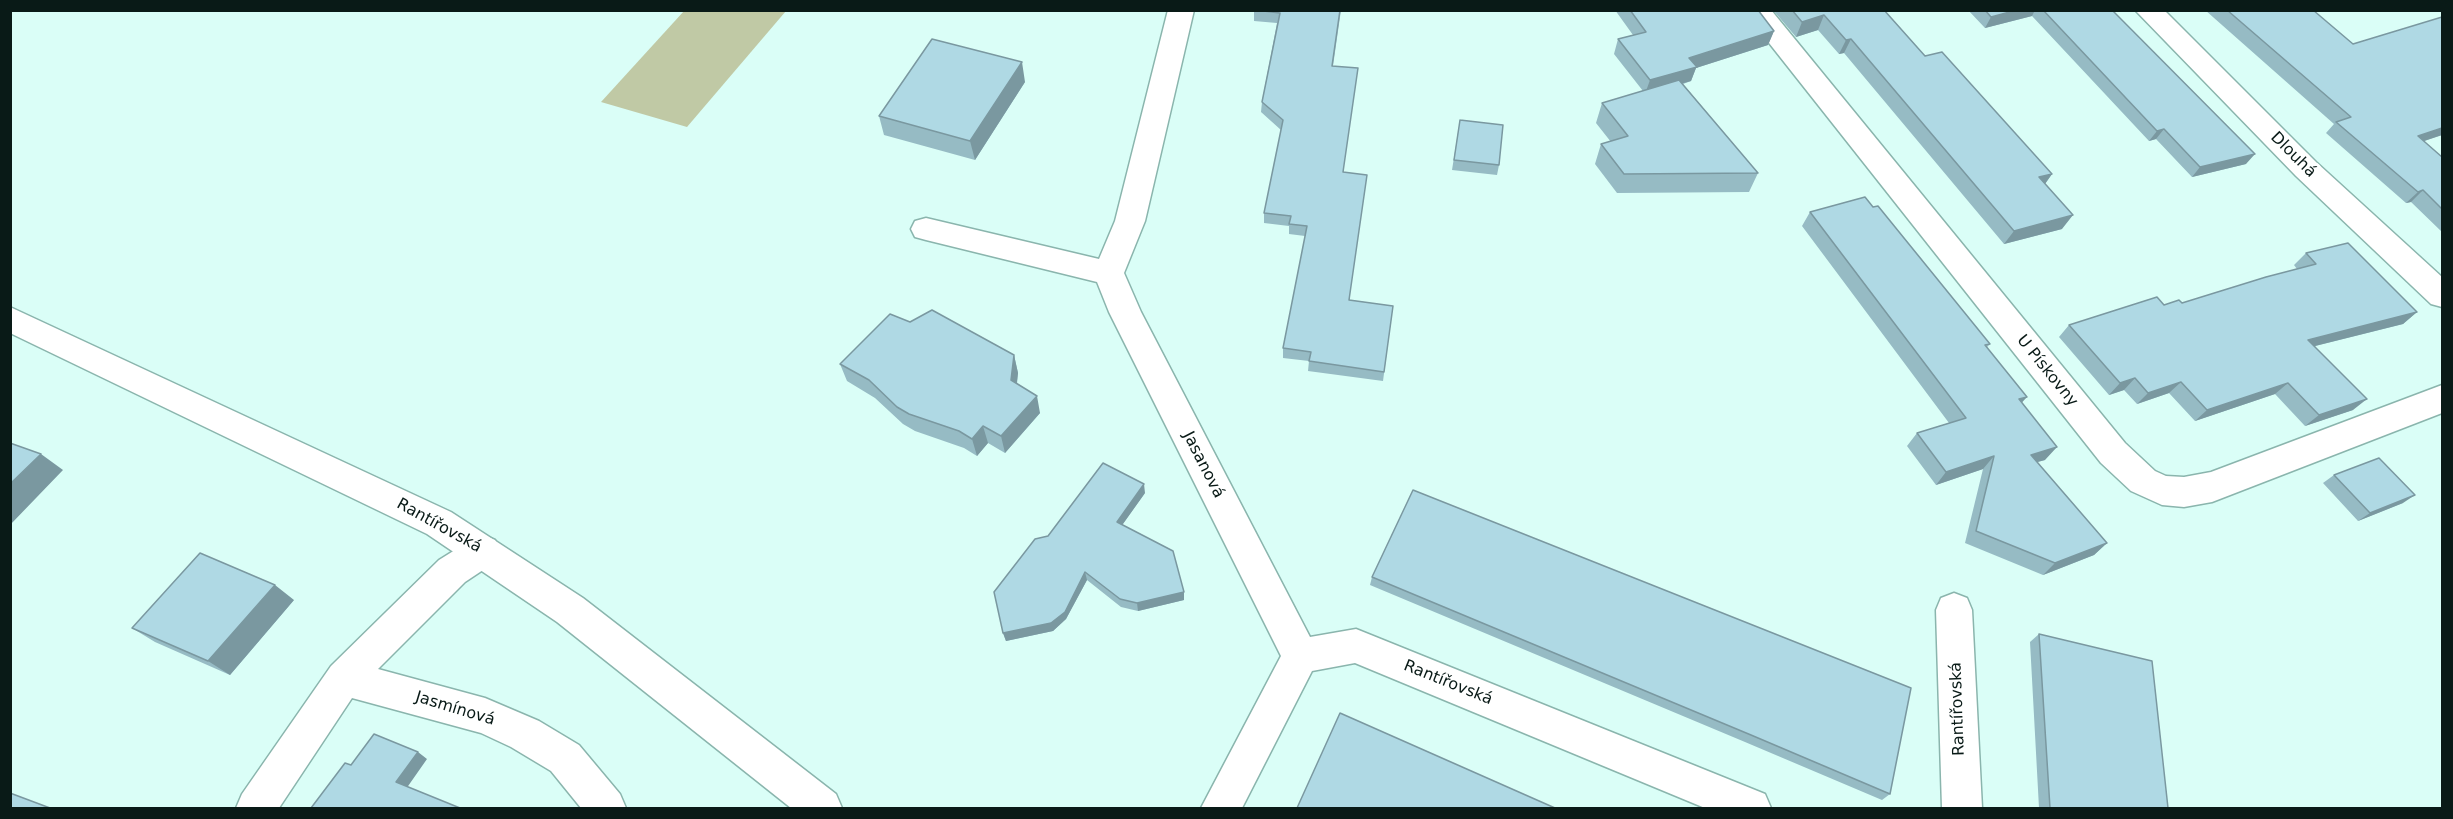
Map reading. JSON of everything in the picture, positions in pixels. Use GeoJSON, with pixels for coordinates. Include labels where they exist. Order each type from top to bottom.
{"type":"FeatureCollection","features":[{"type":"Feature","properties":{"kind":"street"},"geometry":{"type":"LineString","coordinates":[[926,229],[1108,273],[1130,221],[1181,10]]}},
{"type":"Feature","properties":{"kind":"street","name":"U Pískovny"},"geometry":{"type":"LineString","coordinates":[[1756,10],[2113,453],[2143,481],[2162,490],[2184,492],[2212,487],[2442,399]]}},
{"type":"Feature","properties":{"kind":"street","name":"Dlouhá"},"geometry":{"type":"LineString","coordinates":[[2148,10],[2306,169],[2442,295]]}},
{"type":"Feature","properties":{"kind":"street","name":"Jasanová"},"geometry":{"type":"LineString","coordinates":[[1108,273],[1125,312],[1300,656]]}},
{"type":"Feature","properties":{"kind":"street","name":"Rantířovská"},"geometry":{"type":"LineString","coordinates":[[10,319],[439,523],[570,610],[822,808]]}},
{"type":"Feature","properties":{"kind":"street"},"geometry":{"type":"LineString","coordinates":[[256,808],[344,678],[452,571],[483,551]]}},
{"type":"Feature","properties":{"kind":"street","name":"Rantířovská"},"geometry":{"type":"LineString","coordinates":[[1954,610],[1962,808]]}},
{"type":"Feature","properties":{"kind":"street","name":"Rantířovská"},"geometry":{"type":"LineString","coordinates":[[1300,656],[1356,646],[1751,808]]}},
{"type":"Feature","properties":{"kind":"street"},"geometry":{"type":"LineString","coordinates":[[1221,808],[1300,656]]}},
{"type":"Feature","properties":{"kind":"street","name":"Jasmínová"},"geometry":{"type":"LineString","coordinates":[[344,678],[485,716],[525,734],[565,758],[606,808]]}},
{"type":"Feature","properties":{"kind":"green space"},"geometry":{"type":"Polygon","coordinates":[[[684,11],[786,11],[687,127],[601,102],[684,11]]]}},
{"type":"Feature","properties":{"kind":"building"},"geometry":{"type":"Polygon","coordinates":[[[1255,10],[1340,10],[1332,66],[1358,68],[1343,172],[1367,175],[1349,300],[1393,306],[1384,372],[1309,361],[1311,352],[1283,348],[1307,226],[1289,224],[1291,216],[1264,213],[1283,120],[1262,102],[1280,13],[1255,10]]]}},
{"type":"Feature","properties":{"kind":"building"},"geometry":{"type":"Polygon","coordinates":[[[1630,10],[1758,10],[1774,31],[1689,58],[1697,67],[1650,80],[1618,39],[1646,32],[1630,10]]]}},
{"type":"Feature","properties":{"kind":"building"},"geometry":{"type":"Polygon","coordinates":[[[1792,10],[1884,10],[1925,56],[1942,52],[2052,174],[2039,177],[2073,215],[2014,231],[1851,39],[1846,40],[1824,15],[1802,22],[1792,10]]]}},
{"type":"Feature","properties":{"kind":"building"},"geometry":{"type":"Polygon","coordinates":[[[1985,10],[2017,10],[1991,17],[1985,10]]]}},
{"type":"Feature","properties":{"kind":"building"},"geometry":{"type":"Polygon","coordinates":[[[2043,10],[2112,10],[2255,154],[2200,167],[2164,129],[2157,131],[2043,10]]]}},
{"type":"Feature","properties":{"kind":"building"},"geometry":{"type":"Polygon","coordinates":[[[2227,10],[2313,10],[2353,44],[2442,17],[2442,128],[2418,136],[2442,157],[2442,209],[2423,190],[2418,192],[2336,122],[2351,117],[2227,10]]]}},
{"type":"Feature","properties":{"kind":"building"},"geometry":{"type":"Polygon","coordinates":[[[932,39],[1022,62],[970,141],[879,116],[932,39]]]}},
{"type":"Feature","properties":{"kind":"building"},"geometry":{"type":"Polygon","coordinates":[[[1679,80],[1758,173],[1624,174],[1601,144],[1628,136],[1602,103],[1679,80]]]}},
{"type":"Feature","properties":{"kind":"building"},"geometry":{"type":"Polygon","coordinates":[[[1460,120],[1503,125],[1499,165],[1454,160],[1460,120]]]}},
{"type":"Feature","properties":{"kind":"building"},"geometry":{"type":"Polygon","coordinates":[[[1865,197],[1873,207],[1878,206],[1990,344],[1985,345],[2027,397],[2019,399],[2057,447],[2031,455],[2107,543],[2055,563],[1976,531],[1994,456],[1946,472],[1917,433],[1966,418],[1810,212],[1865,197]]]}},
{"type":"Feature","properties":{"kind":"building"},"geometry":{"type":"Polygon","coordinates":[[[2348,243],[2417,312],[2308,340],[2367,399],[2319,415],[2288,383],[2207,410],[2181,382],[2148,393],[2135,378],[2120,383],[2069,325],[2157,297],[2164,305],[2179,300],[2182,303],[2316,264],[2306,253],[2348,243]]]}},
{"type":"Feature","properties":{"kind":"building"},"geometry":{"type":"Polygon","coordinates":[[[932,310],[1014,355],[1011,380],[1037,396],[1001,436],[983,426],[972,439],[959,431],[909,414],[897,407],[869,380],[840,364],[890,314],[910,322],[932,310]]]}},
{"type":"Feature","properties":{"kind":"building"},"geometry":{"type":"Polygon","coordinates":[[[10,443],[41,454],[10,484],[10,443]]]}},
{"type":"Feature","properties":{"kind":"building"},"geometry":{"type":"Polygon","coordinates":[[[2379,458],[2415,495],[2370,513],[2334,475],[2379,458]]]}},
{"type":"Feature","properties":{"kind":"building"},"geometry":{"type":"Polygon","coordinates":[[[1103,463],[1144,484],[1117,522],[1173,551],[1184,592],[1137,603],[1120,599],[1085,572],[1065,612],[1051,623],[1003,633],[994,592],[1035,539],[1048,536],[1103,463]]]}},
{"type":"Feature","properties":{"kind":"building"},"geometry":{"type":"Polygon","coordinates":[[[1413,490],[1911,688],[1890,794],[1372,577],[1413,490]]]}},
{"type":"Feature","properties":{"kind":"building"},"geometry":{"type":"Polygon","coordinates":[[[200,553],[275,585],[208,661],[132,628],[200,553]]]}},
{"type":"Feature","properties":{"kind":"building"},"geometry":{"type":"Polygon","coordinates":[[[2039,634],[2152,661],[2168,808],[2050,808],[2039,634]]]}},
{"type":"Feature","properties":{"kind":"building"},"geometry":{"type":"Polygon","coordinates":[[[1340,713],[1555,808],[1297,808],[1340,713]]]}},
{"type":"Feature","properties":{"kind":"building"},"geometry":{"type":"Polygon","coordinates":[[[374,734],[418,752],[396,782],[460,808],[311,808],[345,763],[351,765],[374,734]]]}},
{"type":"Feature","properties":{"kind":"building"},"geometry":{"type":"Polygon","coordinates":[[[10,793],[50,808],[10,808],[10,793]]]}}]}
